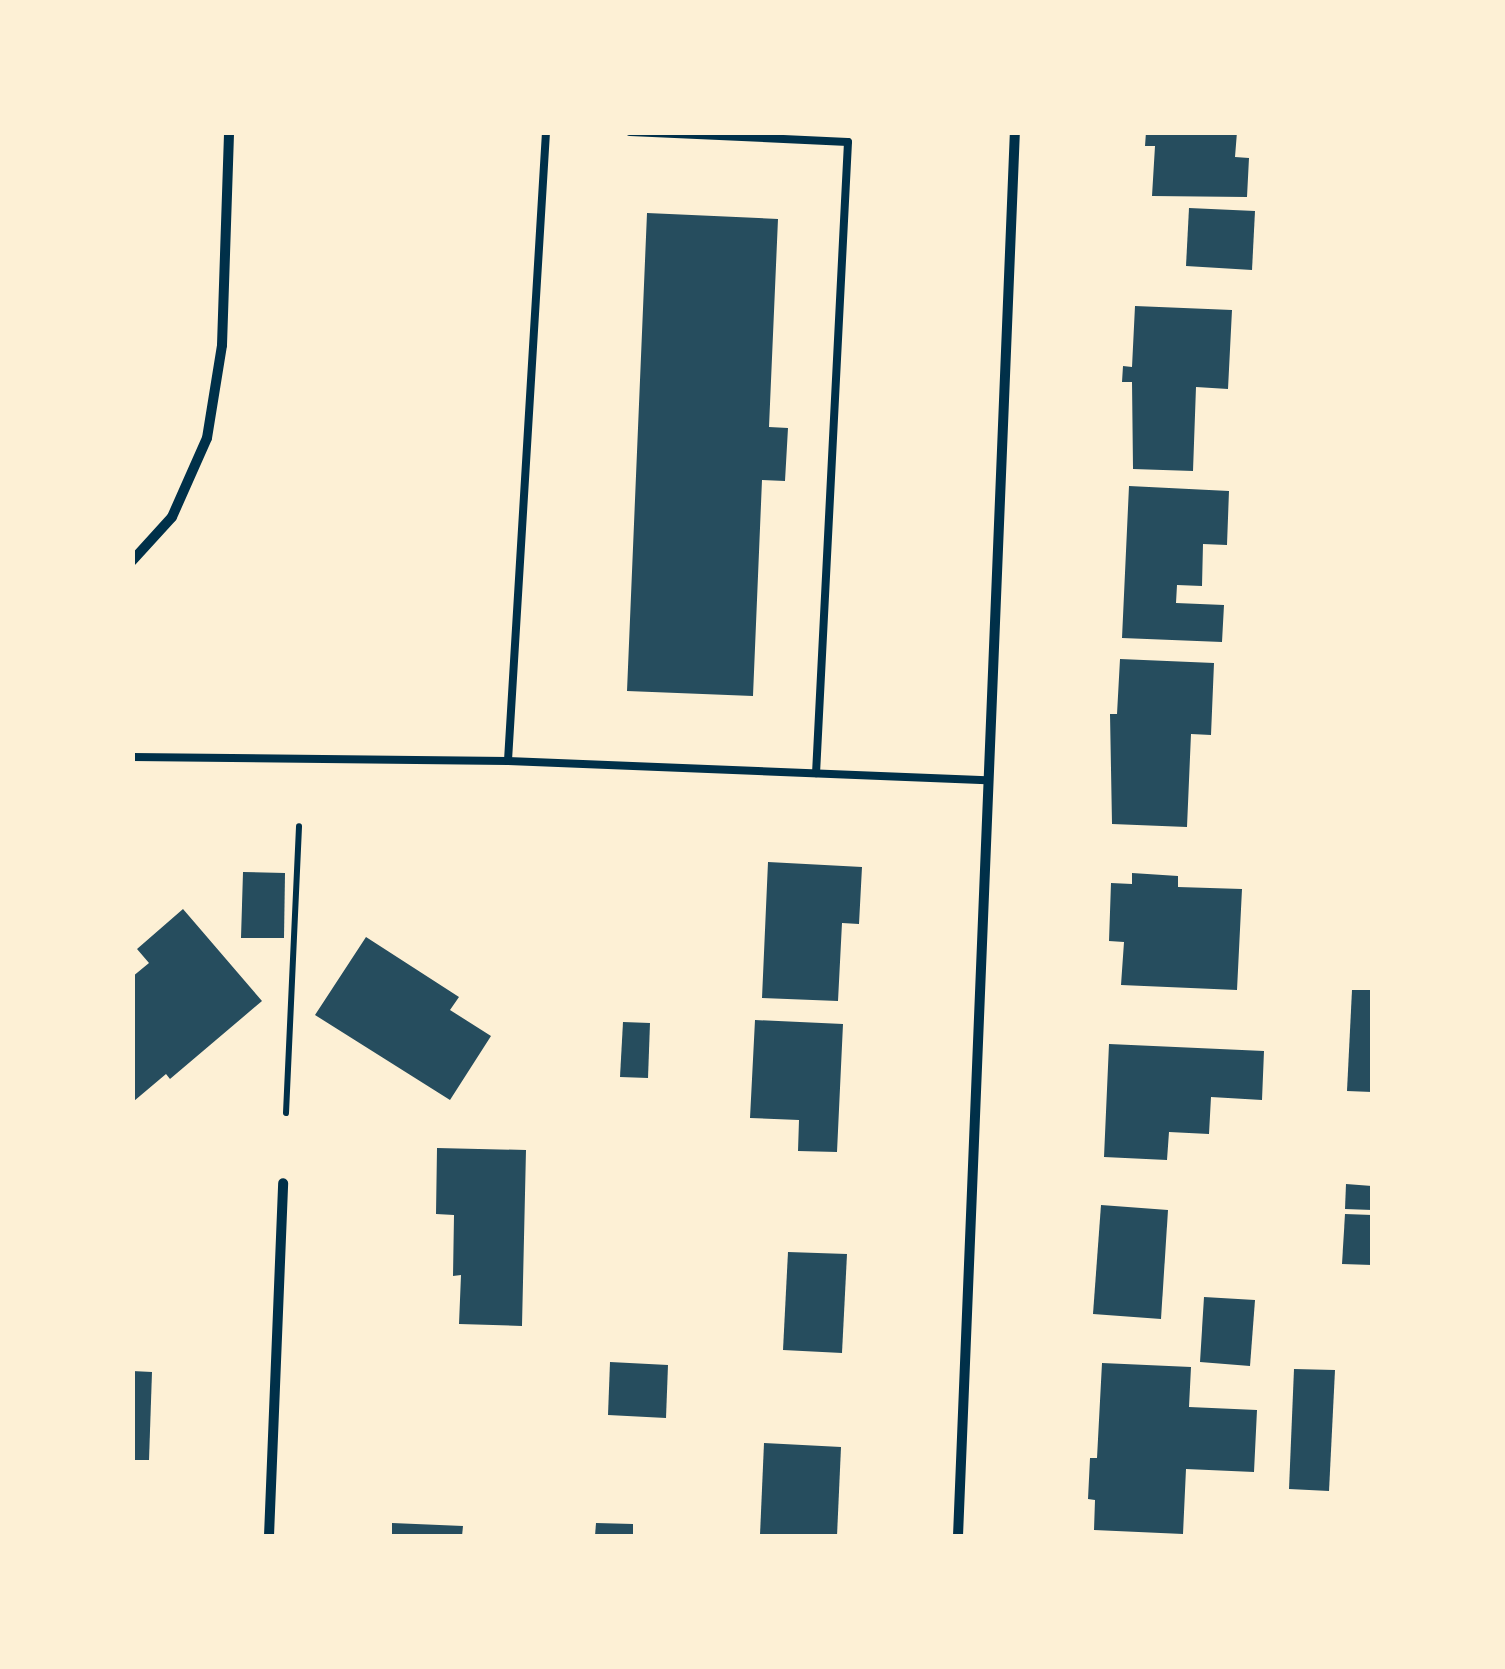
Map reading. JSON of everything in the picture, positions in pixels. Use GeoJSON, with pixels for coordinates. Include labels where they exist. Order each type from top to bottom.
{"type":"FeatureCollection","features":[{"type":"Feature","properties":{"kind":"street"},"geometry":{"type":"LineString","coordinates":[[132,561],[172,517],[207,438],[222,345],[229,132]]}},
{"type":"Feature","properties":{"kind":"street"},"geometry":{"type":"LineString","coordinates":[[958,1536],[1015,132]]}},
{"type":"Feature","properties":{"kind":"street"},"geometry":{"type":"LineString","coordinates":[[269,1536],[283,1182]]}},
{"type":"Feature","properties":{"kind":"lane"},"geometry":{"type":"LineString","coordinates":[[508,760],[546,132]]}},
{"type":"Feature","properties":{"kind":"lane"},"geometry":{"type":"LineString","coordinates":[[630,132],[848,137],[816,773]]}},
{"type":"Feature","properties":{"kind":"lane"},"geometry":{"type":"LineString","coordinates":[[132,756],[508,760],[986,780]]}},
{"type":"Feature","properties":{"kind":"path"},"geometry":{"type":"LineString","coordinates":[[286,1113],[299,826]]}},
{"type":"Feature","properties":{"kind":"building"},"geometry":{"type":"Polygon","coordinates":[[[1146,132],[1237,132],[1235,157],[1249,158],[1247,197],[1152,196],[1155,146],[1145,146],[1146,132]]]}},
{"type":"Feature","properties":{"kind":"building"},"geometry":{"type":"Polygon","coordinates":[[[1189,208],[1255,211],[1252,270],[1186,266],[1189,208]]]}},
{"type":"Feature","properties":{"kind":"building"},"geometry":{"type":"Polygon","coordinates":[[[647,213],[778,219],[769,427],[788,428],[785,481],[762,480],[753,696],[627,691],[647,213]]]}},
{"type":"Feature","properties":{"kind":"building"},"geometry":{"type":"Polygon","coordinates":[[[1135,306],[1232,310],[1228,389],[1196,387],[1193,471],[1133,469],[1132,382],[1122,382],[1123,366],[1132,367],[1135,306]]]}},
{"type":"Feature","properties":{"kind":"building"},"geometry":{"type":"Polygon","coordinates":[[[1129,486],[1229,491],[1227,545],[1203,544],[1202,586],[1177,585],[1176,603],[1224,605],[1222,642],[1122,638],[1129,486]]]}},
{"type":"Feature","properties":{"kind":"building"},"geometry":{"type":"Polygon","coordinates":[[[1120,659],[1214,663],[1211,735],[1191,734],[1187,827],[1112,824],[1110,714],[1117,714],[1120,659]]]}},
{"type":"Feature","properties":{"kind":"building"},"geometry":{"type":"Polygon","coordinates":[[[768,862],[862,867],[859,924],[842,923],[838,1001],[762,998],[768,862]]]}},
{"type":"Feature","properties":{"kind":"building"},"geometry":{"type":"Polygon","coordinates":[[[243,872],[285,873],[284,938],[241,938],[243,872]]]}},
{"type":"Feature","properties":{"kind":"building"},"geometry":{"type":"Polygon","coordinates":[[[1132,873],[1178,876],[1178,887],[1242,889],[1237,990],[1121,985],[1124,942],[1109,941],[1111,883],[1132,884],[1132,873]]]}},
{"type":"Feature","properties":{"kind":"building"},"geometry":{"type":"Polygon","coordinates":[[[183,909],[262,1001],[170,1079],[166,1074],[134,1101],[132,977],[149,963],[137,949],[183,909]]]}},
{"type":"Feature","properties":{"kind":"building"},"geometry":{"type":"Polygon","coordinates":[[[366,937],[459,997],[450,1010],[491,1036],[450,1100],[315,1015],[366,937]]]}},
{"type":"Feature","properties":{"kind":"building"},"geometry":{"type":"Polygon","coordinates":[[[1352,990],[1372,990],[1372,1092],[1347,1091],[1352,990]]]}},
{"type":"Feature","properties":{"kind":"building"},"geometry":{"type":"Polygon","coordinates":[[[755,1020],[843,1024],[837,1152],[798,1151],[799,1120],[750,1118],[755,1020]]]}},
{"type":"Feature","properties":{"kind":"building"},"geometry":{"type":"Polygon","coordinates":[[[623,1022],[650,1023],[648,1078],[620,1077],[623,1022]]]}},
{"type":"Feature","properties":{"kind":"building"},"geometry":{"type":"Polygon","coordinates":[[[1109,1044],[1264,1051],[1262,1100],[1211,1097],[1209,1134],[1169,1132],[1167,1160],[1104,1157],[1109,1044]]]}},
{"type":"Feature","properties":{"kind":"building"},"geometry":{"type":"Polygon","coordinates":[[[437,1148],[526,1150],[522,1326],[459,1324],[461,1275],[453,1276],[454,1215],[436,1214],[437,1148]]]}},
{"type":"Feature","properties":{"kind":"building"},"geometry":{"type":"Polygon","coordinates":[[[1346,1184],[1372,1186],[1372,1210],[1345,1209],[1346,1184]]]}},
{"type":"Feature","properties":{"kind":"building"},"geometry":{"type":"Polygon","coordinates":[[[1101,1205],[1168,1210],[1161,1319],[1093,1314],[1101,1205]]]}},
{"type":"Feature","properties":{"kind":"building"},"geometry":{"type":"Polygon","coordinates":[[[1345,1214],[1372,1215],[1372,1265],[1342,1264],[1345,1214]]]}},
{"type":"Feature","properties":{"kind":"building"},"geometry":{"type":"Polygon","coordinates":[[[788,1252],[847,1254],[842,1353],[783,1350],[788,1252]]]}},
{"type":"Feature","properties":{"kind":"building"},"geometry":{"type":"Polygon","coordinates":[[[1204,1297],[1255,1300],[1250,1366],[1200,1362],[1204,1297]]]}},
{"type":"Feature","properties":{"kind":"building"},"geometry":{"type":"Polygon","coordinates":[[[610,1362],[668,1365],[666,1418],[608,1415],[610,1362]]]}},
{"type":"Feature","properties":{"kind":"building"},"geometry":{"type":"Polygon","coordinates":[[[1102,1363],[1191,1367],[1189,1407],[1257,1410],[1254,1472],[1186,1469],[1183,1534],[1094,1530],[1095,1500],[1088,1499],[1090,1458],[1097,1458],[1102,1363]]]}},
{"type":"Feature","properties":{"kind":"building"},"geometry":{"type":"Polygon","coordinates":[[[1294,1369],[1335,1370],[1329,1491],[1289,1489],[1294,1369]]]}},
{"type":"Feature","properties":{"kind":"building"},"geometry":{"type":"Polygon","coordinates":[[[132,1371],[152,1372],[149,1460],[132,1460],[132,1371]]]}},
{"type":"Feature","properties":{"kind":"building"},"geometry":{"type":"Polygon","coordinates":[[[764,1443],[841,1447],[837,1536],[760,1535],[764,1443]]]}},
{"type":"Feature","properties":{"kind":"building"},"geometry":{"type":"Polygon","coordinates":[[[392,1523],[463,1526],[462,1536],[392,1536],[392,1523]]]}},
{"type":"Feature","properties":{"kind":"building"},"geometry":{"type":"Polygon","coordinates":[[[596,1523],[633,1524],[633,1536],[595,1536],[596,1523]]]}}]}
